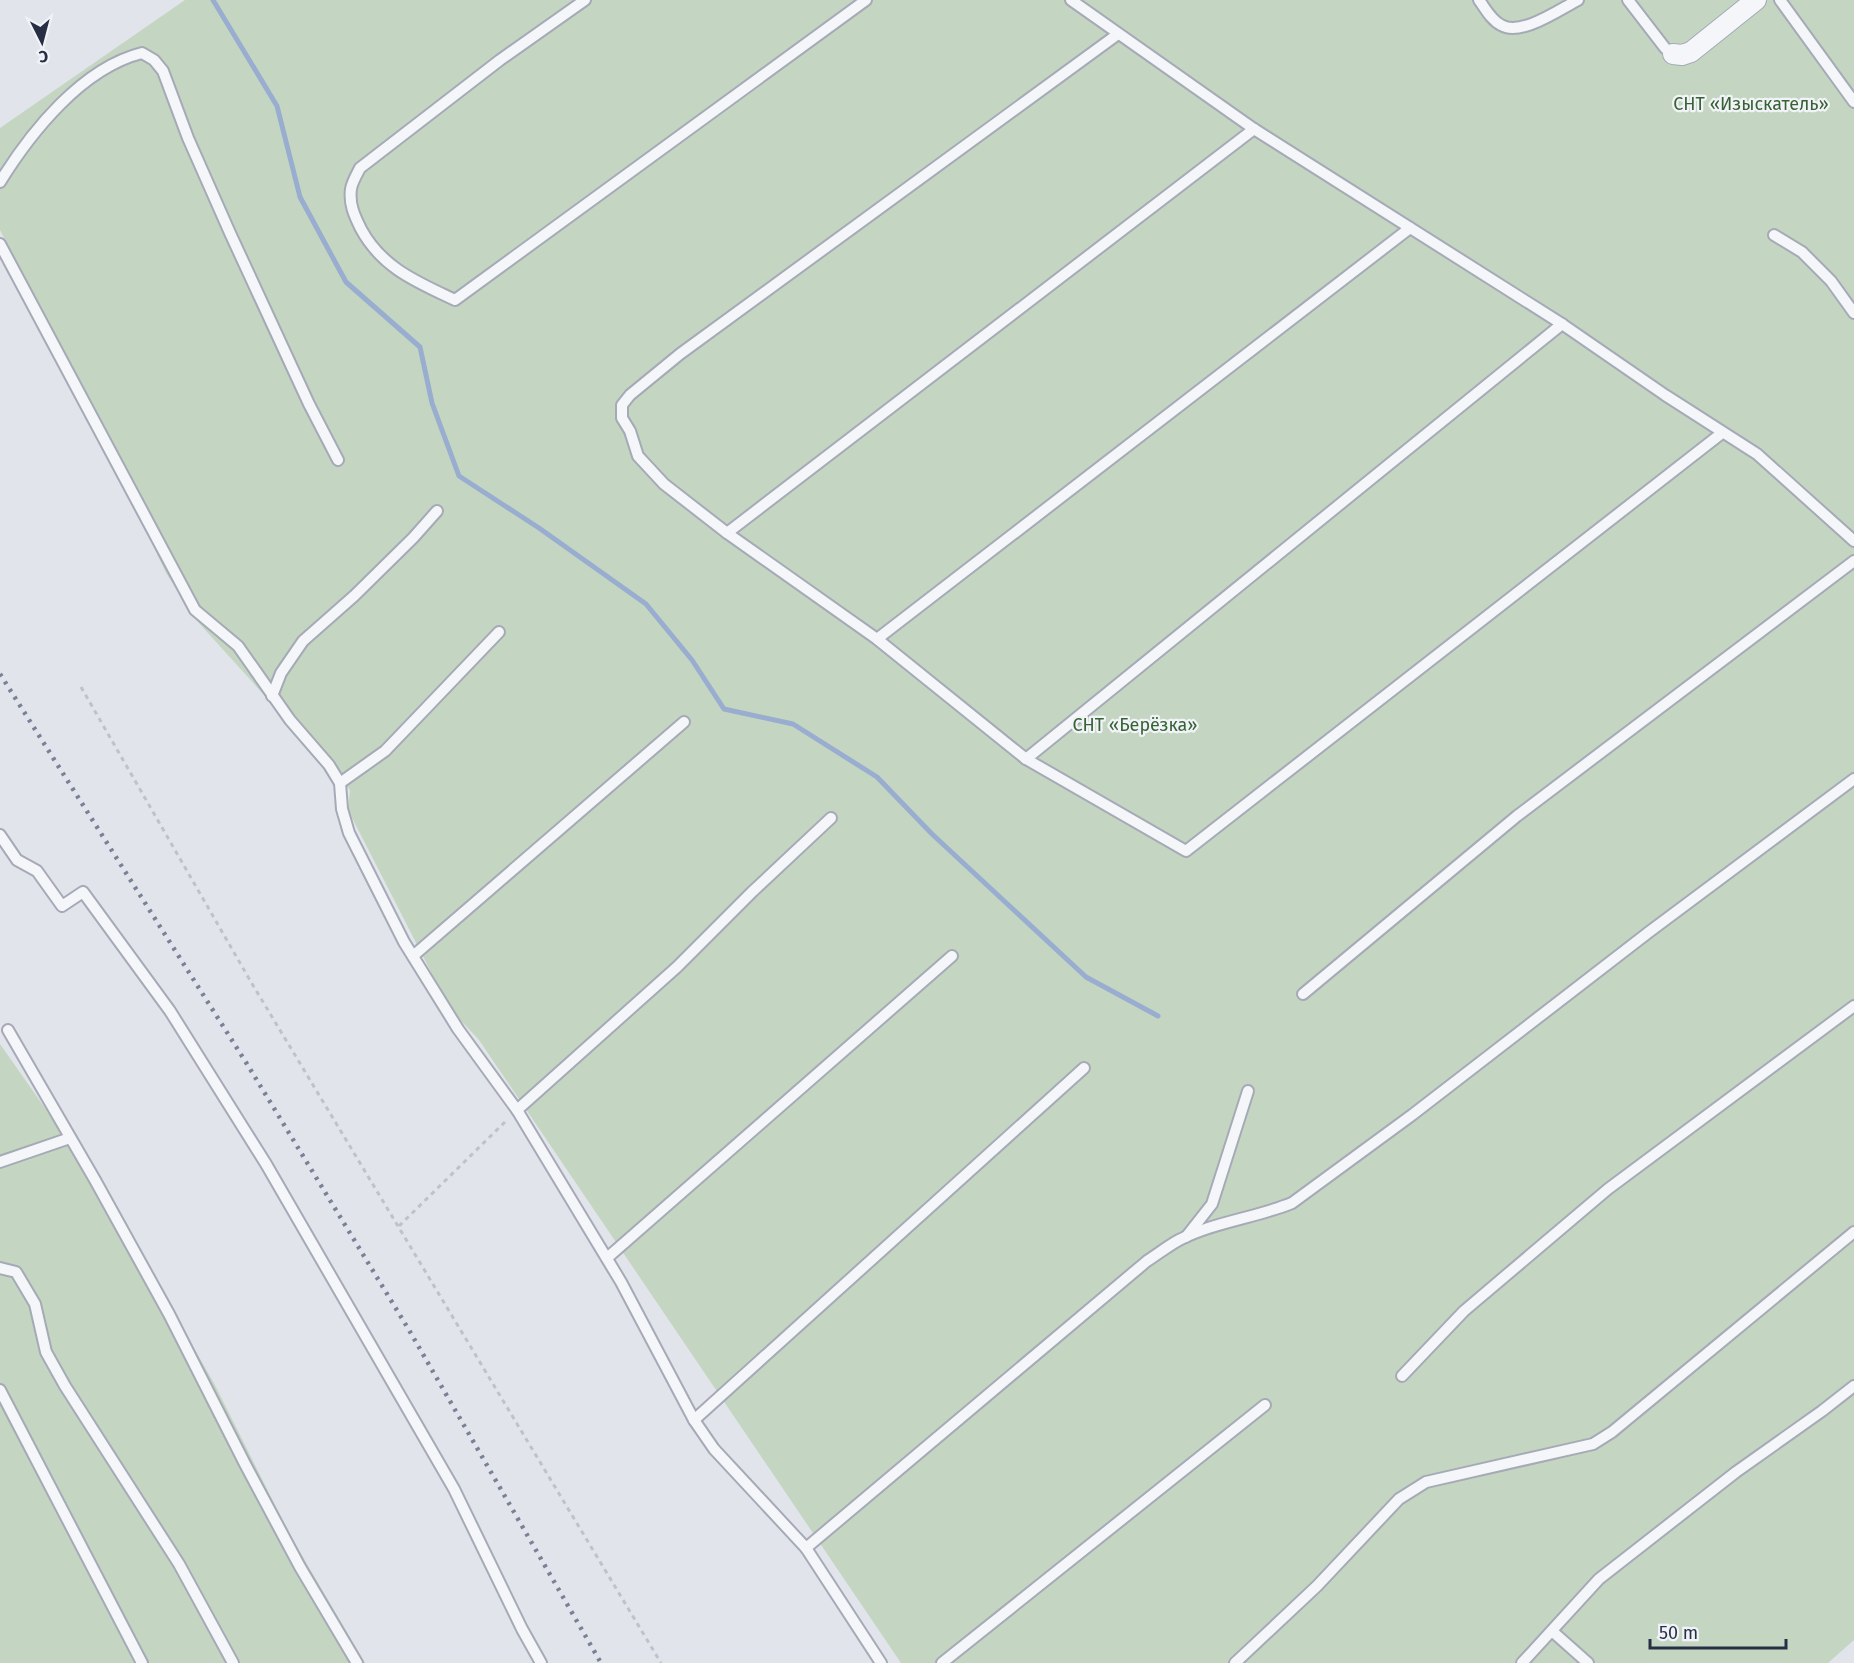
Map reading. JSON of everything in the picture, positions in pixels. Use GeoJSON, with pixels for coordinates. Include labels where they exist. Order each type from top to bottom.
{"type":"FeatureCollection","features":[{"type":"Feature","properties":{"kind":"street"},"geometry":{"type":"LineString","coordinates":[[1673,54],[1682,55],[1691,52],[1756,0]]}},
{"type":"Feature","properties":{"kind":"lane"},"geometry":{"type":"LineString","coordinates":[[585,0],[500,60],[360,168],[351,187],[351,211],[366,238],[388,264],[411,279],[455,300],[866,0]]}},
{"type":"Feature","properties":{"kind":"lane"},"geometry":{"type":"LineString","coordinates":[[1071,0],[1254,129],[1562,324],[1756,454],[1854,541]]}},
{"type":"Feature","properties":{"kind":"lane"},"geometry":{"type":"LineString","coordinates":[[1479,0],[1501,26],[1513,28],[1528,26],[1578,0]]}},
{"type":"Feature","properties":{"kind":"lane"},"geometry":{"type":"LineString","coordinates":[[1628,0],[1665,48],[1673,54]]}},
{"type":"Feature","properties":{"kind":"lane"},"geometry":{"type":"LineString","coordinates":[[1780,0],[1854,102]]}},
{"type":"Feature","properties":{"kind":"lane"},"geometry":{"type":"LineString","coordinates":[[1118,34],[680,354],[630,395],[622,405],[622,418],[630,431],[638,456],[663,484],[727,533],[877,639],[1026,759],[1186,851],[1722,433]]}},
{"type":"Feature","properties":{"kind":"lane"},"geometry":{"type":"LineString","coordinates":[[0,182],[41,124],[84,85],[125,58],[142,54],[154,60],[164,71],[188,138],[309,404],[338,460]]}},
{"type":"Feature","properties":{"kind":"lane"},"geometry":{"type":"LineString","coordinates":[[727,533],[1254,129]]}},
{"type":"Feature","properties":{"kind":"lane"},"geometry":{"type":"LineString","coordinates":[[877,639],[1410,228]]}},
{"type":"Feature","properties":{"kind":"lane"},"geometry":{"type":"LineString","coordinates":[[1774,236],[1802,252],[1831,281],[1854,313]]}},
{"type":"Feature","properties":{"kind":"lane"},"geometry":{"type":"LineString","coordinates":[[0,244],[195,610],[238,646],[272,696],[329,765],[340,783],[342,809],[349,832],[404,942],[458,1029],[517,1110],[607,1258],[694,1420],[714,1449],[806,1548],[881,1663]]}},
{"type":"Feature","properties":{"kind":"lane"},"geometry":{"type":"LineString","coordinates":[[1026,759],[1562,324]]}},
{"type":"Feature","properties":{"kind":"lane"},"geometry":{"type":"LineString","coordinates":[[272,696],[281,673],[303,641],[362,588],[438,511]]}},
{"type":"Feature","properties":{"kind":"lane"},"geometry":{"type":"LineString","coordinates":[[1303,994],[1516,816],[1854,561]]}},
{"type":"Feature","properties":{"kind":"lane"},"geometry":{"type":"LineString","coordinates":[[340,783],[385,751],[499,632]]}},
{"type":"Feature","properties":{"kind":"lane"},"geometry":{"type":"LineString","coordinates":[[413,956],[684,722]]}},
{"type":"Feature","properties":{"kind":"lane"},"geometry":{"type":"LineString","coordinates":[[806,1548],[1147,1261],[1186,1238],[1292,1203],[1412,1115],[1649,932],[1854,779]]}},
{"type":"Feature","properties":{"kind":"lane"},"geometry":{"type":"LineString","coordinates":[[517,1110],[677,967],[831,818]]}},
{"type":"Feature","properties":{"kind":"lane"},"geometry":{"type":"LineString","coordinates":[[0,835],[17,860],[37,871],[62,906],[83,892],[170,1011],[266,1164],[454,1489],[522,1629],[542,1663]]}},
{"type":"Feature","properties":{"kind":"lane"},"geometry":{"type":"LineString","coordinates":[[607,1258],[952,956]]}},
{"type":"Feature","properties":{"kind":"lane"},"geometry":{"type":"LineString","coordinates":[[1402,1376],[1464,1311],[1608,1189],[1854,1006]]}},
{"type":"Feature","properties":{"kind":"lane"},"geometry":{"type":"LineString","coordinates":[[8,1030],[170,1314],[245,1464],[300,1567],[357,1663]]}},
{"type":"Feature","properties":{"kind":"lane"},"geometry":{"type":"LineString","coordinates":[[694,1420],[1084,1068]]}},
{"type":"Feature","properties":{"kind":"lane"},"geometry":{"type":"LineString","coordinates":[[1186,1238],[1212,1204],[1248,1091]]}},
{"type":"Feature","properties":{"kind":"lane"},"geometry":{"type":"LineString","coordinates":[[0,1162],[70,1138]]}},
{"type":"Feature","properties":{"kind":"lane"},"geometry":{"type":"LineString","coordinates":[[1235,1663],[1317,1586],[1400,1499],[1426,1482],[1593,1444],[1612,1432],[1854,1232]]}},
{"type":"Feature","properties":{"kind":"lane"},"geometry":{"type":"LineString","coordinates":[[0,1268],[16,1272],[21,1280],[35,1304],[46,1352],[65,1386],[179,1564],[233,1663]]}},
{"type":"Feature","properties":{"kind":"lane"},"geometry":{"type":"LineString","coordinates":[[1522,1663],[1599,1579],[1736,1472],[1854,1386]]}},
{"type":"Feature","properties":{"kind":"lane"},"geometry":{"type":"LineString","coordinates":[[0,1390],[142,1663]]}},
{"type":"Feature","properties":{"kind":"lane"},"geometry":{"type":"LineString","coordinates":[[942,1663],[1264,1405]]}},
{"type":"Feature","properties":{"kind":"lane"},"geometry":{"type":"LineString","coordinates":[[1552,1631],[1587,1663]]}},
{"type":"Feature","properties":{"kind":"path"},"geometry":{"type":"LineString","coordinates":[[81,687],[251,982],[661,1663]]}},
{"type":"Feature","properties":{"kind":"path"},"geometry":{"type":"LineString","coordinates":[[399,1226],[517,1110]]}},
{"type":"Feature","properties":{"kind":"green space","name":"СНТ «Берёзка»"},"geometry":{"type":"Polygon","coordinates":[[[185,0],[1854,0],[1854,1640],[1828,1663],[901,1663],[479,1040],[450,1009],[348,810],[350,790],[198,622],[166,573],[71,371],[0,230],[0,128],[185,0]]]}},
{"type":"Feature","properties":{"kind":"green space"},"geometry":{"type":"Polygon","coordinates":[[[0,1044],[99,1185],[215,1385],[290,1535],[365,1663],[0,1663],[0,1044]]]}},
{"type":"Feature","properties":{"kind":"waterway"},"geometry":{"type":"LineString","coordinates":[[213,0],[277,106],[300,197],[346,282],[420,347],[432,403],[459,476],[539,528],[646,604],[692,660],[724,709],[793,724],[877,777],[932,834],[1086,977],[1158,1016]]}},
{"type":"Feature","properties":{"kind":"railway"},"geometry":{"type":"LineString","coordinates":[[0,674],[247,1064],[409,1330],[601,1663]]}},
{"type":"Feature","properties":{"kind":"park label","name":"СНТ «Изыскатель»"},"geometry":{"type":"Point","coordinates":[1751,104]}}]}
